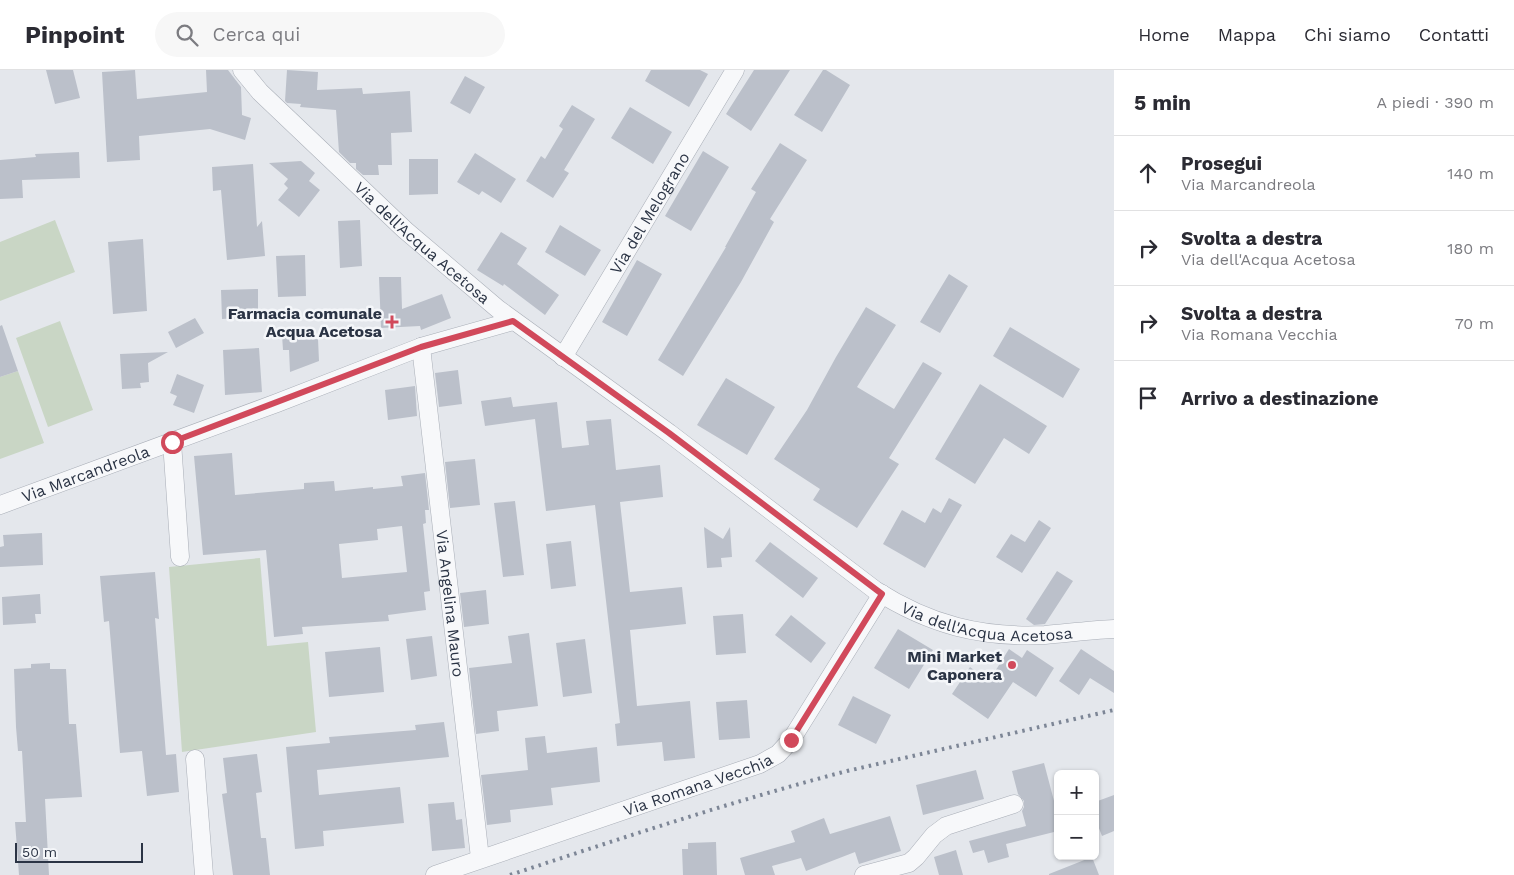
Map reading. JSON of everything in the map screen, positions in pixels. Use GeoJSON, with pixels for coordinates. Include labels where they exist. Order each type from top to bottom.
{"type":"FeatureCollection","features":[{"type":"Feature","properties":{"kind":"street","name":"Via dell'Acqua Acetosa"},"geometry":{"type":"LineString","coordinates":[[242,70],[260,92],[405,230],[513,321],[669,433],[882,594],[907,609],[930,619],[975,631],[1012,635],[1043,635],[1114,629]]}},
{"type":"Feature","properties":{"kind":"street","name":"Via del Melograno"},"geometry":{"type":"LineString","coordinates":[[563,357],[735,70]]}},
{"type":"Feature","properties":{"kind":"street","name":"Via Marcandreola"},"geometry":{"type":"LineString","coordinates":[[0,505],[421,347],[513,321]]}},
{"type":"Feature","properties":{"kind":"street","name":"Via Angelina Mauro"},"geometry":{"type":"LineString","coordinates":[[421,347],[480,858]]}},
{"type":"Feature","properties":{"kind":"street","name":"Via Marcandreola"},"geometry":{"type":"LineString","coordinates":[[172,442],[180,557]]}},
{"type":"Feature","properties":{"kind":"street","name":"Via Romana Vecchia"},"geometry":{"type":"LineString","coordinates":[[435,875],[480,858],[760,764],[778,754],[791,740],[882,594]]}},
{"type":"Feature","properties":{"kind":"street"},"geometry":{"type":"LineString","coordinates":[[195,759],[204,875]]}},
{"type":"Feature","properties":{"kind":"street"},"geometry":{"type":"LineString","coordinates":[[864,875],[909,863],[916,858],[934,834],[946,826],[1014,804]]}},
{"type":"Feature","properties":{"kind":"green space"},"geometry":{"type":"Polygon","coordinates":[[[55,220],[75,272],[0,301],[0,242],[55,220]]]}},
{"type":"Feature","properties":{"kind":"green space"},"geometry":{"type":"Polygon","coordinates":[[[60,321],[93,410],[48,427],[16,338],[60,321]]]}},
{"type":"Feature","properties":{"kind":"green space"},"geometry":{"type":"Polygon","coordinates":[[[18,371],[44,443],[0,459],[0,377],[18,371]]]}},
{"type":"Feature","properties":{"kind":"green space"},"geometry":{"type":"Polygon","coordinates":[[[260,558],[267,646],[308,642],[316,732],[182,752],[169,567],[260,558]]]}},
{"type":"Feature","properties":{"kind":"building"},"geometry":{"type":"Polygon","coordinates":[[[46,70],[73,70],[80,98],[55,104],[46,70]]]}},
{"type":"Feature","properties":{"kind":"building"},"geometry":{"type":"Polygon","coordinates":[[[135,70],[137,99],[207,92],[206,70],[228,70],[241,87],[242,115],[251,118],[245,140],[210,129],[139,136],[140,160],[107,162],[102,72],[135,70]]]}},
{"type":"Feature","properties":{"kind":"building"},"geometry":{"type":"Polygon","coordinates":[[[287,70],[318,72],[317,90],[362,88],[363,94],[410,91],[412,132],[391,133],[392,165],[378,165],[379,175],[363,175],[356,169],[356,163],[350,163],[339,152],[336,110],[300,107],[301,104],[287,103],[285,101],[287,70]]]}},
{"type":"Feature","properties":{"kind":"building"},"geometry":{"type":"Polygon","coordinates":[[[651,70],[700,70],[708,74],[689,107],[645,81],[651,70]]]}},
{"type":"Feature","properties":{"kind":"building"},"geometry":{"type":"Polygon","coordinates":[[[754,70],[790,70],[751,131],[726,114],[754,70]]]}},
{"type":"Feature","properties":{"kind":"building"},"geometry":{"type":"Polygon","coordinates":[[[823,70],[850,85],[822,132],[794,115],[823,70]]]}},
{"type":"Feature","properties":{"kind":"building"},"geometry":{"type":"Polygon","coordinates":[[[465,76],[485,87],[470,114],[450,103],[465,76]]]}},
{"type":"Feature","properties":{"kind":"building"},"geometry":{"type":"Polygon","coordinates":[[[572,105],[595,119],[564,170],[569,173],[553,198],[526,181],[541,156],[545,159],[563,129],[559,126],[572,105]]]}},
{"type":"Feature","properties":{"kind":"building"},"geometry":{"type":"Polygon","coordinates":[[[630,107],[672,132],[653,164],[611,138],[630,107]]]}},
{"type":"Feature","properties":{"kind":"building"},"geometry":{"type":"Polygon","coordinates":[[[780,143],[807,160],[770,219],[774,222],[741,282],[683,376],[658,360],[726,247],[756,192],[751,189],[780,143]]]}},
{"type":"Feature","properties":{"kind":"building"},"geometry":{"type":"Polygon","coordinates":[[[703,151],[729,167],[691,231],[665,216],[703,151]]]}},
{"type":"Feature","properties":{"kind":"building"},"geometry":{"type":"Polygon","coordinates":[[[79,152],[80,178],[22,180],[23,198],[0,199],[0,160],[36,157],[35,154],[79,152]]]}},
{"type":"Feature","properties":{"kind":"building"},"geometry":{"type":"Polygon","coordinates":[[[475,153],[516,179],[501,203],[482,191],[479,195],[457,182],[475,153]]]}},
{"type":"Feature","properties":{"kind":"building"},"geometry":{"type":"Polygon","coordinates":[[[409,159],[438,159],[438,194],[409,195],[409,159]]]}},
{"type":"Feature","properties":{"kind":"building"},"geometry":{"type":"Polygon","coordinates":[[[301,161],[315,173],[309,181],[320,190],[299,217],[278,200],[288,188],[284,184],[288,179],[269,163],[301,161]]]}},
{"type":"Feature","properties":{"kind":"building"},"geometry":{"type":"Polygon","coordinates":[[[253,164],[257,227],[262,221],[265,256],[227,260],[221,190],[213,191],[212,167],[253,164]]]}},
{"type":"Feature","properties":{"kind":"building"},"geometry":{"type":"Polygon","coordinates":[[[360,220],[362,266],[340,268],[338,221],[360,220]]]}},
{"type":"Feature","properties":{"kind":"building"},"geometry":{"type":"Polygon","coordinates":[[[560,225],[601,250],[585,276],[545,252],[560,225]]]}},
{"type":"Feature","properties":{"kind":"building"},"geometry":{"type":"Polygon","coordinates":[[[501,232],[527,248],[517,264],[559,295],[545,315],[504,284],[503,286],[477,270],[501,232]]]}},
{"type":"Feature","properties":{"kind":"building"},"geometry":{"type":"Polygon","coordinates":[[[143,239],[147,311],[113,314],[108,242],[143,239]]]}},
{"type":"Feature","properties":{"kind":"building"},"geometry":{"type":"Polygon","coordinates":[[[305,255],[306,296],[278,297],[276,256],[305,255]]]}},
{"type":"Feature","properties":{"kind":"building"},"geometry":{"type":"Polygon","coordinates":[[[637,260],[662,274],[627,336],[602,322],[637,260]]]}},
{"type":"Feature","properties":{"kind":"building"},"geometry":{"type":"Polygon","coordinates":[[[949,274],[968,286],[940,333],[920,322],[949,274]]]}},
{"type":"Feature","properties":{"kind":"building"},"geometry":{"type":"Polygon","coordinates":[[[379,277],[401,277],[402,309],[442,294],[451,318],[421,330],[420,326],[381,328],[379,277]]]}},
{"type":"Feature","properties":{"kind":"building"},"geometry":{"type":"Polygon","coordinates":[[[258,289],[258,317],[222,319],[221,290],[258,289]]]}},
{"type":"Feature","properties":{"kind":"building"},"geometry":{"type":"Polygon","coordinates":[[[866,307],[896,325],[857,387],[894,409],[923,362],[942,373],[889,458],[899,464],[857,528],[813,500],[820,489],[774,459],[807,410],[866,307]]]}},
{"type":"Feature","properties":{"kind":"building"},"geometry":{"type":"Polygon","coordinates":[[[195,318],[204,333],[176,348],[168,332],[195,318]]]}},
{"type":"Feature","properties":{"kind":"building"},"geometry":{"type":"Polygon","coordinates":[[[2,325],[18,371],[0,377],[0,326],[2,325]]]}},
{"type":"Feature","properties":{"kind":"building"},"geometry":{"type":"Polygon","coordinates":[[[1010,327],[1080,369],[1063,398],[993,356],[1010,327]]]}},
{"type":"Feature","properties":{"kind":"building"},"geometry":{"type":"Polygon","coordinates":[[[297,334],[298,340],[318,339],[319,361],[290,372],[289,350],[283,350],[282,335],[297,334]]]}},
{"type":"Feature","properties":{"kind":"building"},"geometry":{"type":"Polygon","coordinates":[[[259,348],[262,392],[225,395],[223,350],[259,348]]]}},
{"type":"Feature","properties":{"kind":"building"},"geometry":{"type":"Polygon","coordinates":[[[168,352],[148,363],[149,382],[140,383],[141,388],[122,389],[120,354],[168,352]]]}},
{"type":"Feature","properties":{"kind":"building"},"geometry":{"type":"Polygon","coordinates":[[[458,370],[462,404],[439,407],[435,373],[458,370]]]}},
{"type":"Feature","properties":{"kind":"building"},"geometry":{"type":"Polygon","coordinates":[[[177,374],[204,385],[194,413],[173,405],[177,396],[170,393],[177,374]]]}},
{"type":"Feature","properties":{"kind":"building"},"geometry":{"type":"Polygon","coordinates":[[[726,378],[775,407],[747,455],[697,425],[726,378]]]}},
{"type":"Feature","properties":{"kind":"building"},"geometry":{"type":"Polygon","coordinates":[[[980,384],[1047,426],[1029,454],[1004,438],[975,484],[935,459],[980,384]]]}},
{"type":"Feature","properties":{"kind":"building"},"geometry":{"type":"Polygon","coordinates":[[[415,386],[417,416],[388,420],[385,390],[415,386]]]}},
{"type":"Feature","properties":{"kind":"building"},"geometry":{"type":"Polygon","coordinates":[[[511,397],[513,407],[557,402],[562,448],[589,445],[586,421],[611,419],[616,470],[660,465],[663,497],[620,502],[630,592],[682,587],[686,624],[630,630],[637,706],[690,701],[695,758],[664,761],[662,742],[617,746],[615,724],[620,723],[595,505],[546,511],[535,419],[485,426],[481,401],[511,397]]]}},
{"type":"Feature","properties":{"kind":"building"},"geometry":{"type":"Polygon","coordinates":[[[232,453],[235,495],[304,489],[304,483],[334,481],[335,491],[403,486],[401,476],[425,473],[429,510],[425,510],[426,523],[423,524],[430,591],[424,592],[426,610],[388,615],[389,621],[302,627],[303,634],[274,637],[266,550],[203,555],[194,456],[232,453]],[[402,526],[377,529],[378,540],[339,544],[342,578],[407,572],[402,526]]]}},
{"type":"Feature","properties":{"kind":"building"},"geometry":{"type":"Polygon","coordinates":[[[475,459],[480,505],[450,508],[445,462],[475,459]]]}},
{"type":"Feature","properties":{"kind":"building"},"geometry":{"type":"Polygon","coordinates":[[[949,498],[962,505],[925,568],[883,544],[902,510],[925,523],[933,508],[941,513],[949,498]]]}},
{"type":"Feature","properties":{"kind":"building"},"geometry":{"type":"Polygon","coordinates":[[[515,501],[524,575],[503,577],[494,503],[515,501]]]}},
{"type":"Feature","properties":{"kind":"building"},"geometry":{"type":"Polygon","coordinates":[[[1039,520],[1051,528],[1022,573],[996,557],[1011,534],[1025,542],[1039,520]]]}},
{"type":"Feature","properties":{"kind":"building"},"geometry":{"type":"Polygon","coordinates":[[[704,527],[723,539],[730,527],[732,557],[721,558],[722,567],[707,568],[704,527]]]}},
{"type":"Feature","properties":{"kind":"building"},"geometry":{"type":"Polygon","coordinates":[[[42,533],[43,565],[0,567],[0,547],[4,546],[3,535],[42,533]]]}},
{"type":"Feature","properties":{"kind":"building"},"geometry":{"type":"Polygon","coordinates":[[[571,541],[576,586],[551,589],[546,544],[571,541]]]}},
{"type":"Feature","properties":{"kind":"building"},"geometry":{"type":"Polygon","coordinates":[[[770,542],[818,578],[803,598],[755,561],[770,542]]]}},
{"type":"Feature","properties":{"kind":"building"},"geometry":{"type":"Polygon","coordinates":[[[1057,571],[1073,581],[1045,624],[1034,625],[1026,619],[1057,571]]]}},
{"type":"Feature","properties":{"kind":"building"},"geometry":{"type":"Polygon","coordinates":[[[155,572],[159,619],[155,618],[166,755],[176,754],[179,792],[147,796],[142,751],[120,753],[109,621],[104,622],[100,576],[155,572]]]}},
{"type":"Feature","properties":{"kind":"building"},"geometry":{"type":"Polygon","coordinates":[[[486,590],[489,624],[464,627],[460,593],[486,590]]]}},
{"type":"Feature","properties":{"kind":"building"},"geometry":{"type":"Polygon","coordinates":[[[40,594],[41,614],[35,614],[36,623],[3,625],[2,597],[40,594]]]}},
{"type":"Feature","properties":{"kind":"building"},"geometry":{"type":"Polygon","coordinates":[[[743,614],[746,653],[716,655],[713,616],[743,614]]]}},
{"type":"Feature","properties":{"kind":"building"},"geometry":{"type":"Polygon","coordinates":[[[791,615],[826,643],[811,663],[775,635],[791,615]]]}},
{"type":"Feature","properties":{"kind":"building"},"geometry":{"type":"Polygon","coordinates":[[[898,629],[933,650],[909,689],[874,668],[898,629]]]}},
{"type":"Feature","properties":{"kind":"building"},"geometry":{"type":"Polygon","coordinates":[[[529,633],[538,706],[497,711],[499,731],[476,734],[469,668],[512,663],[508,636],[529,633]]]}},
{"type":"Feature","properties":{"kind":"building"},"geometry":{"type":"Polygon","coordinates":[[[432,636],[437,676],[411,680],[406,639],[432,636]]]}},
{"type":"Feature","properties":{"kind":"building"},"geometry":{"type":"Polygon","coordinates":[[[585,639],[592,693],[563,697],[556,643],[585,639]]]}},
{"type":"Feature","properties":{"kind":"building"},"geometry":{"type":"Polygon","coordinates":[[[380,647],[384,692],[329,697],[325,652],[380,647]]]}},
{"type":"Feature","properties":{"kind":"building"},"geometry":{"type":"Polygon","coordinates":[[[1009,649],[1022,658],[1027,650],[1054,668],[1036,697],[1013,682],[988,719],[952,694],[970,667],[989,681],[1009,649]]]}},
{"type":"Feature","properties":{"kind":"building"},"geometry":{"type":"Polygon","coordinates":[[[1081,649],[1114,671],[1114,693],[1090,678],[1079,695],[1059,681],[1081,649]]]}},
{"type":"Feature","properties":{"kind":"building"},"geometry":{"type":"Polygon","coordinates":[[[50,663],[50,669],[66,669],[69,724],[76,724],[82,797],[45,799],[49,875],[19,875],[15,822],[26,822],[22,751],[18,751],[16,727],[14,669],[31,668],[31,664],[50,663]]]}},
{"type":"Feature","properties":{"kind":"building"},"geometry":{"type":"Polygon","coordinates":[[[853,696],[891,715],[876,744],[838,725],[853,696]]]}},
{"type":"Feature","properties":{"kind":"building"},"geometry":{"type":"Polygon","coordinates":[[[747,700],[750,738],[719,740],[716,702],[747,700]]]}},
{"type":"Feature","properties":{"kind":"building"},"geometry":{"type":"Polygon","coordinates":[[[444,722],[449,757],[317,770],[319,795],[400,787],[404,823],[323,831],[324,846],[295,849],[286,747],[330,743],[329,737],[416,730],[415,725],[444,722]]]}},
{"type":"Feature","properties":{"kind":"building"},"geometry":{"type":"Polygon","coordinates":[[[545,736],[547,753],[597,747],[600,782],[551,788],[553,805],[510,810],[511,822],[487,825],[481,775],[528,770],[525,738],[545,736]]]}},
{"type":"Feature","properties":{"kind":"building"},"geometry":{"type":"Polygon","coordinates":[[[257,754],[262,792],[256,793],[261,838],[266,838],[270,875],[233,875],[222,794],[227,793],[223,758],[257,754]]]}},
{"type":"Feature","properties":{"kind":"building"},"geometry":{"type":"Polygon","coordinates":[[[1044,763],[1054,801],[1054,832],[1006,844],[1009,857],[988,863],[984,850],[973,853],[969,841],[1026,826],[1022,811],[1024,801],[1018,794],[1012,771],[1044,763]]]}},
{"type":"Feature","properties":{"kind":"building"},"geometry":{"type":"Polygon","coordinates":[[[976,770],[984,799],[923,815],[916,785],[976,770]]]}},
{"type":"Feature","properties":{"kind":"building"},"geometry":{"type":"Polygon","coordinates":[[[1114,795],[1114,831],[1102,836],[1099,828],[1099,801],[1114,795]]]}},
{"type":"Feature","properties":{"kind":"building"},"geometry":{"type":"Polygon","coordinates":[[[454,802],[456,820],[462,819],[465,848],[432,851],[428,804],[454,802]]]}},
{"type":"Feature","properties":{"kind":"building"},"geometry":{"type":"Polygon","coordinates":[[[890,816],[901,851],[859,864],[855,852],[806,871],[801,858],[772,866],[775,875],[745,875],[740,858],[795,842],[791,831],[824,818],[830,834],[890,816]]]}},
{"type":"Feature","properties":{"kind":"building"},"geometry":{"type":"Polygon","coordinates":[[[716,842],[717,875],[683,875],[682,849],[688,849],[688,843],[716,842]]]}},
{"type":"Feature","properties":{"kind":"building"},"geometry":{"type":"Polygon","coordinates":[[[956,850],[963,875],[939,875],[934,857],[956,850]]]}},
{"type":"Feature","properties":{"kind":"building"},"geometry":{"type":"Polygon","coordinates":[[[1084,860],[1093,860],[1099,875],[1049,875],[1084,860]]]}},
{"type":"Feature","properties":{"kind":"railway"},"geometry":{"type":"LineString","coordinates":[[510,875],[678,820],[847,771],[1114,710]]}},
{"type":"Feature","properties":{"kind":"place","name":"Farmacia comunale Acqua Acetosa"},"geometry":{"type":"Point","coordinates":[392,322]}},
{"type":"Feature","properties":{"kind":"place","name":"Mini Market Caponera"},"geometry":{"type":"Point","coordinates":[1012,665]}},
{"type":"Feature","properties":{"kind":"route"},"geometry":{"type":"LineString","coordinates":[[172,442],[421,347],[513,321],[669,433],[882,594],[791,740]]}}]}
